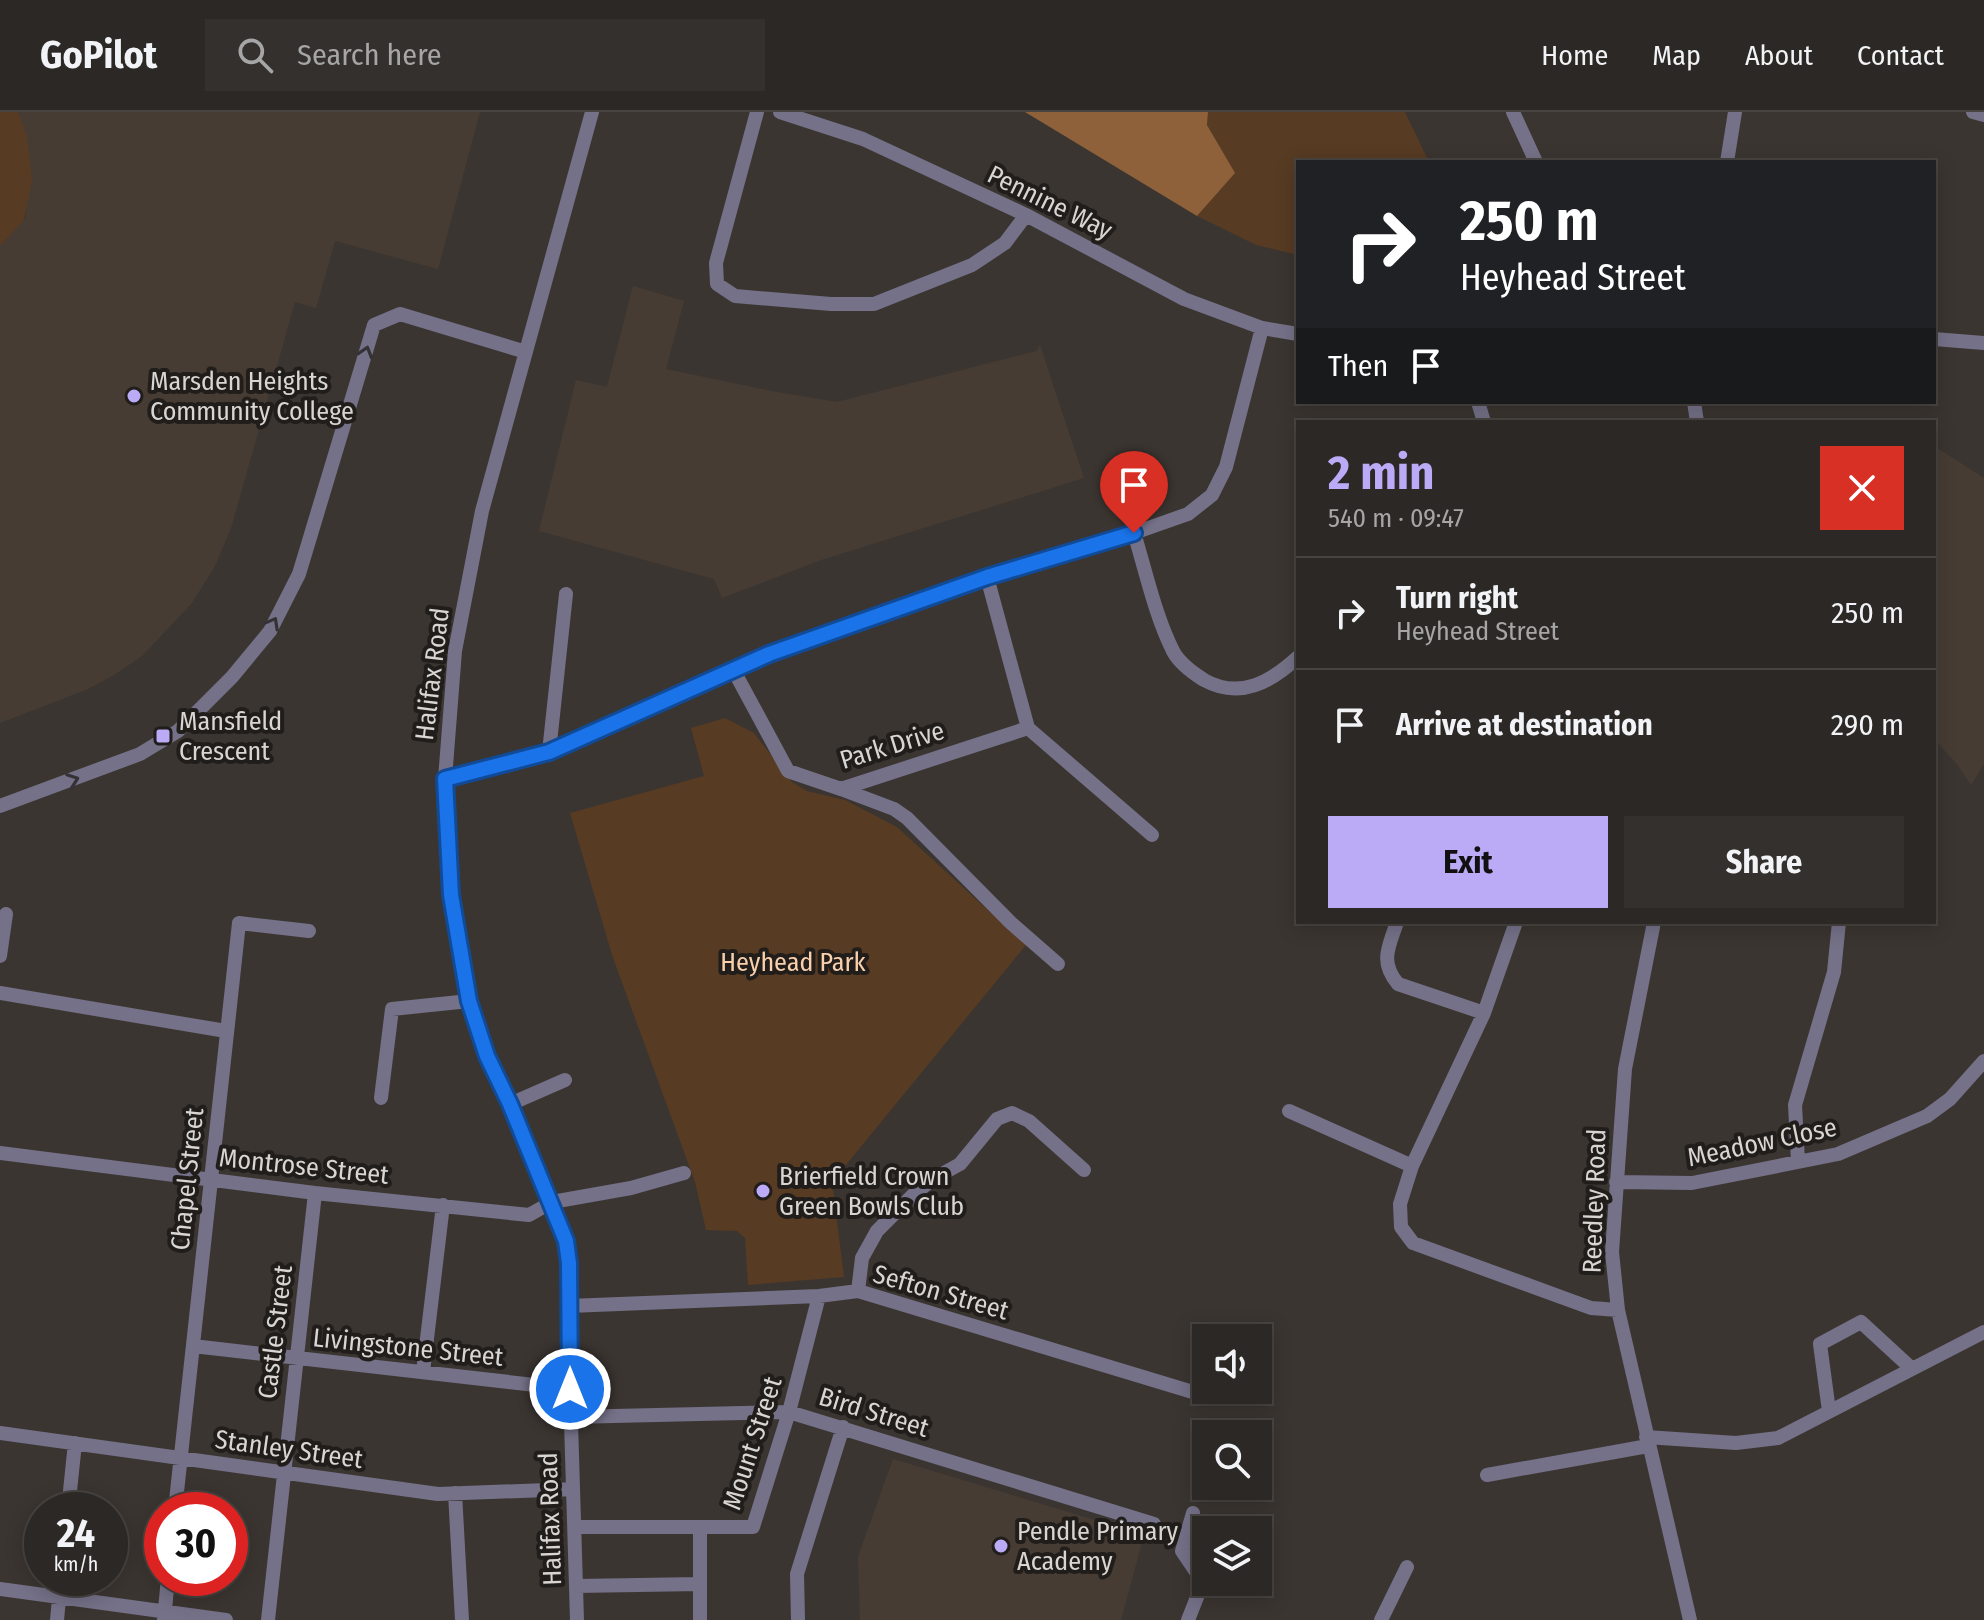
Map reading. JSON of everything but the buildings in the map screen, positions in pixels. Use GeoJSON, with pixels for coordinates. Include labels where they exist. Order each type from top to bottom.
{"type":"FeatureCollection","features":[{"type":"Feature","properties":{"kind":"street","name":"Halifax Road"},"geometry":{"type":"LineString","coordinates":[[577,1620],[568,1252],[552,1202],[487,1056],[469,1001],[451,895],[445,779],[455,651],[482,511],[592,112]]}},
{"type":"Feature","properties":{"kind":"street"},"geometry":{"type":"LineString","coordinates":[[757,112],[716,263],[717,284],[735,296],[831,304],[874,304],[972,265],[1005,243],[1026,215]]}},
{"type":"Feature","properties":{"kind":"street","name":"Pennine Way"},"geometry":{"type":"LineString","coordinates":[[780,112],[863,139],[1026,215],[1184,299],[1262,328],[1296,334]]}},
{"type":"Feature","properties":{"kind":"street"},"geometry":{"type":"LineString","coordinates":[[1727,160],[1735,112]]}},
{"type":"Feature","properties":{"kind":"street"},"geometry":{"type":"LineString","coordinates":[[1973,112],[1984,115]]}},
{"type":"Feature","properties":{"kind":"street"},"geometry":{"type":"LineString","coordinates":[[1516,113],[1535,160]]}},
{"type":"Feature","properties":{"kind":"street"},"geometry":{"type":"LineString","coordinates":[[0,806],[140,754],[178,731],[232,677],[270,631],[299,574],[374,325],[400,314],[526,352]]}},
{"type":"Feature","properties":{"kind":"street"},"geometry":{"type":"LineString","coordinates":[[445,779],[549,752],[769,654],[987,577],[1188,514],[1212,495],[1226,467],[1262,328]]}},
{"type":"Feature","properties":{"kind":"street"},"geometry":{"type":"LineString","coordinates":[[1936,339],[1984,343]]}},
{"type":"Feature","properties":{"kind":"street"},"geometry":{"type":"LineString","coordinates":[[1134,533],[1174,654],[1193,673],[1217,687],[1248,689],[1281,672],[1296,659]]}},
{"type":"Feature","properties":{"kind":"street"},"geometry":{"type":"LineString","coordinates":[[987,577],[1028,728],[1152,835]]}},
{"type":"Feature","properties":{"kind":"street"},"geometry":{"type":"LineString","coordinates":[[549,752],[566,594]]}},
{"type":"Feature","properties":{"kind":"street","name":"Park Drive"},"geometry":{"type":"LineString","coordinates":[[734,671],[788,771],[841,789],[1028,728]]}},
{"type":"Feature","properties":{"kind":"street"},"geometry":{"type":"LineString","coordinates":[[841,789],[894,809],[907,818],[1011,923],[1058,964]]}},
{"type":"Feature","properties":{"kind":"street"},"geometry":{"type":"LineString","coordinates":[[0,956],[6,914]]}},
{"type":"Feature","properties":{"kind":"street","name":"Chapel Street"},"geometry":{"type":"LineString","coordinates":[[177,1492],[239,923],[309,931]]}},
{"type":"Feature","properties":{"kind":"street"},"geometry":{"type":"LineString","coordinates":[[1396,924],[1385,959],[1390,974],[1398,984],[1484,1013]]}},
{"type":"Feature","properties":{"kind":"street"},"geometry":{"type":"LineString","coordinates":[[1515,924],[1484,1013],[1412,1166],[1400,1204],[1401,1227],[1413,1243],[1591,1308],[1618,1310]]}},
{"type":"Feature","properties":{"kind":"street","name":"Reedley Road"},"geometry":{"type":"LineString","coordinates":[[1654,924],[1625,1069],[1612,1252],[1618,1310],[1690,1620]]}},
{"type":"Feature","properties":{"kind":"street"},"geometry":{"type":"LineString","coordinates":[[1798,1161],[1795,1105],[1834,972],[1839,924]]}},
{"type":"Feature","properties":{"kind":"street"},"geometry":{"type":"LineString","coordinates":[[0,993],[226,1031]]}},
{"type":"Feature","properties":{"kind":"street"},"geometry":{"type":"LineString","coordinates":[[381,1098],[392,1009],[469,1001]]}},
{"type":"Feature","properties":{"kind":"street","name":"Meadow Close"},"geometry":{"type":"LineString","coordinates":[[1616,1182],[1692,1183],[1838,1154],[1927,1116],[1950,1099],[1984,1061]]}},
{"type":"Feature","properties":{"kind":"street"},"geometry":{"type":"LineString","coordinates":[[510,1104],[565,1080]]}},
{"type":"Feature","properties":{"kind":"street"},"geometry":{"type":"LineString","coordinates":[[1289,1111],[1412,1166]]}},
{"type":"Feature","properties":{"kind":"street"},"geometry":{"type":"LineString","coordinates":[[858,1291],[862,1258],[877,1231],[933,1179],[960,1164],[997,1119],[1012,1113],[1029,1121],[1084,1170]]}},
{"type":"Feature","properties":{"kind":"street"},"geometry":{"type":"LineString","coordinates":[[0,1154],[0,1161]]}},
{"type":"Feature","properties":{"kind":"street","name":"Montrose Street"},"geometry":{"type":"LineString","coordinates":[[0,1154],[315,1193],[529,1215],[552,1202],[631,1188],[684,1173]]}},
{"type":"Feature","properties":{"kind":"street","name":"Castle Street"},"geometry":{"type":"LineString","coordinates":[[268,1620],[315,1193]]}},
{"type":"Feature","properties":{"kind":"street"},"geometry":{"type":"LineString","coordinates":[[423,1372],[443,1205]]}},
{"type":"Feature","properties":{"kind":"street","name":"Sefton Street"},"geometry":{"type":"LineString","coordinates":[[569,1306],[819,1296],[858,1291],[1192,1392]]}},
{"type":"Feature","properties":{"kind":"street","name":"Mount Street"},"geometry":{"type":"LineString","coordinates":[[575,1527],[753,1527],[789,1412],[819,1296]]}},
{"type":"Feature","properties":{"kind":"street"},"geometry":{"type":"LineString","coordinates":[[1829,1411],[1820,1344],[1861,1322],[1911,1368]]}},
{"type":"Feature","properties":{"kind":"street"},"geometry":{"type":"LineString","coordinates":[[1487,1475],[1647,1442],[1736,1443],[1778,1438],[1984,1332]]}},
{"type":"Feature","properties":{"kind":"street","name":"Livingstone Street"},"geometry":{"type":"LineString","coordinates":[[193,1346],[570,1389]]}},
{"type":"Feature","properties":{"kind":"street","name":"Bird Street"},"geometry":{"type":"LineString","coordinates":[[571,1417],[789,1412],[1154,1524]]}},
{"type":"Feature","properties":{"kind":"street"},"geometry":{"type":"LineString","coordinates":[[798,1620],[797,1574],[843,1427]]}},
{"type":"Feature","properties":{"kind":"street","name":"Stanley Street"},"geometry":{"type":"LineString","coordinates":[[0,1433],[438,1494],[573,1489]]}},
{"type":"Feature","properties":{"kind":"street"},"geometry":{"type":"LineString","coordinates":[[70,1492],[75,1443]]}},
{"type":"Feature","properties":{"kind":"street"},"geometry":{"type":"LineString","coordinates":[[455,1493],[462,1620]]}},
{"type":"Feature","properties":{"kind":"street"},"geometry":{"type":"LineString","coordinates":[[1188,1620],[1203,1582],[1182,1551],[1193,1513]]}},
{"type":"Feature","properties":{"kind":"street"},"geometry":{"type":"LineString","coordinates":[[700,1529],[700,1620]]}},
{"type":"Feature","properties":{"kind":"street"},"geometry":{"type":"LineString","coordinates":[[1381,1620],[1407,1567]]}},
{"type":"Feature","properties":{"kind":"street"},"geometry":{"type":"LineString","coordinates":[[576,1586],[700,1584]]}},
{"type":"Feature","properties":{"kind":"street"},"geometry":{"type":"LineString","coordinates":[[0,1589],[164,1616],[226,1620]]}},
{"type":"Feature","properties":{"kind":"street"},"geometry":{"type":"LineString","coordinates":[[164,1616],[166,1596]]}},
{"type":"Feature","properties":{"kind":"street"},"geometry":{"type":"LineString","coordinates":[[57,1620],[59,1597]]}},
{"type":"Feature","properties":{"kind":"shaded area","name":"Marsden Heights Community College"},"geometry":{"type":"Polygon","coordinates":[[[18,112],[480,112],[438,269],[335,241],[316,308],[295,302],[231,528],[215,566],[192,603],[142,656],[114,675],[88,689],[0,723],[0,246],[26,217],[18,112]]]}},
{"type":"Feature","properties":{"kind":"shaded area"},"geometry":{"type":"Polygon","coordinates":[[[1025,112],[1208,112],[1207,125],[1235,173],[1197,216],[1025,112]]]}},
{"type":"Feature","properties":{"kind":"shaded area"},"geometry":{"type":"Polygon","coordinates":[[[633,286],[684,301],[666,369],[837,402],[1037,351],[1040,345],[1084,478],[821,560],[722,598],[714,579],[539,531],[576,380],[607,387],[633,286]]]}},
{"type":"Feature","properties":{"kind":"shaded area"},"geometry":{"type":"Polygon","coordinates":[[[1936,447],[1984,478],[1984,764],[1971,785],[1936,741],[1936,447]]]}},
{"type":"Feature","properties":{"kind":"shaded area","name":"Pendle Primary Academy"},"geometry":{"type":"Polygon","coordinates":[[[893,1459],[1144,1535],[1121,1620],[860,1620],[858,1557],[893,1459]]]}},
{"type":"Feature","properties":{"kind":"green space"},"geometry":{"type":"Polygon","coordinates":[[[0,112],[18,112],[27,137],[32,180],[24,220],[0,246],[0,112]]]}},
{"type":"Feature","properties":{"kind":"green space"},"geometry":{"type":"Polygon","coordinates":[[[1208,112],[1405,112],[1428,160],[1296,160],[1296,255],[1256,245],[1197,216],[1234,173],[1207,125],[1208,112]]]}},
{"type":"Feature","properties":{"kind":"green space","name":"Heyhead Park"},"geometry":{"type":"Polygon","coordinates":[[[725,718],[754,733],[792,782],[807,791],[845,800],[897,827],[1026,945],[832,1182],[844,1277],[748,1285],[745,1238],[737,1231],[706,1230],[695,1182],[613,958],[570,813],[704,776],[691,728],[725,718]]]}},
{"type":"Feature","properties":{"kind":"place","name":"Marsden Heights Community College"},"geometry":{"type":"Point","coordinates":[134,396]}},
{"type":"Feature","properties":{"kind":"place","name":"Mansfield Crescent"},"geometry":{"type":"Point","coordinates":[163,736]}},
{"type":"Feature","properties":{"kind":"place","name":"Brierfield Crown Green Bowls Club"},"geometry":{"type":"Point","coordinates":[763,1191]}},
{"type":"Feature","properties":{"kind":"place","name":"Pendle Primary Academy"},"geometry":{"type":"Point","coordinates":[1001,1546]}},
{"type":"Feature","properties":{"kind":"route"},"geometry":{"type":"LineString","coordinates":[[570,1389],[569,1263],[566,1241],[552,1202],[487,1056],[469,1001],[451,895],[445,779],[549,752],[769,654],[987,577],[1134,533]]}}]}
